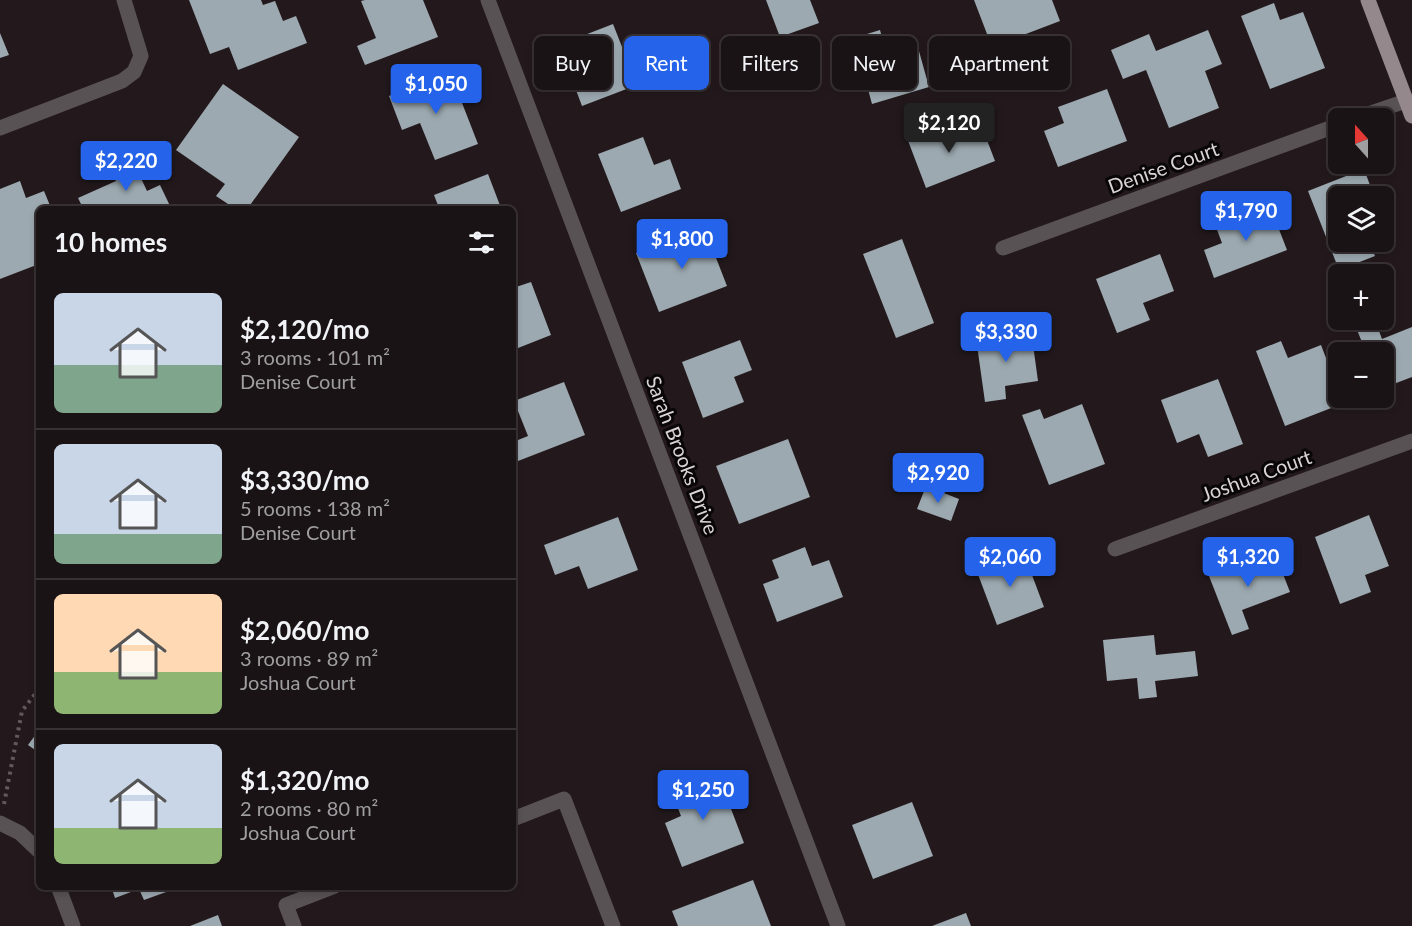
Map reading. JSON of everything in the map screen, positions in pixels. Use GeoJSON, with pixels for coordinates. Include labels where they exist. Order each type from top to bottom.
{"type":"FeatureCollection","features":[{"type":"Feature","properties":{"kind":"main road"},"geometry":{"type":"LineString","coordinates":[[1368,0],[1412,116]]}},
{"type":"Feature","properties":{"kind":"street"},"geometry":{"type":"LineString","coordinates":[[0,128],[122,81],[134,72],[141,56],[124,0]]}},
{"type":"Feature","properties":{"kind":"street","name":"Sarah Brooks Drive"},"geometry":{"type":"LineString","coordinates":[[488,0],[838,926]]}},
{"type":"Feature","properties":{"kind":"street"},"geometry":{"type":"LineString","coordinates":[[1384,108],[1406,100]]}},
{"type":"Feature","properties":{"kind":"street","name":"Denise Court"},"geometry":{"type":"LineString","coordinates":[[1003,248],[1328,129]]}},
{"type":"Feature","properties":{"kind":"street","name":"Joshua Court"},"geometry":{"type":"LineString","coordinates":[[1115,549],[1412,441]]}},
{"type":"Feature","properties":{"kind":"street"},"geometry":{"type":"LineString","coordinates":[[516,818],[564,800],[613,926]]}},
{"type":"Feature","properties":{"kind":"street"},"geometry":{"type":"LineString","coordinates":[[1,816],[36,848]]}},
{"type":"Feature","properties":{"kind":"street"},"geometry":{"type":"LineString","coordinates":[[60,890],[73,926]]}},
{"type":"Feature","properties":{"kind":"street"},"geometry":{"type":"LineString","coordinates":[[294,926],[286,905],[325,890]]}},
{"type":"Feature","properties":{"kind":"path"},"geometry":{"type":"LineString","coordinates":[[1,816],[22,711],[36,693]]}},
{"type":"Feature","properties":{"kind":"building"},"geometry":{"type":"Polygon","coordinates":[[[189,0],[261,0],[263,5],[275,1],[283,21],[296,16],[307,43],[238,70],[229,47],[210,54],[189,0]]]}},
{"type":"Feature","properties":{"kind":"building"},"geometry":{"type":"Polygon","coordinates":[[[423,0],[438,37],[365,65],[357,46],[376,38],[361,1],[423,0]]]}},
{"type":"Feature","properties":{"kind":"building"},"geometry":{"type":"Polygon","coordinates":[[[766,0],[810,0],[819,23],[780,36],[766,0]]]}},
{"type":"Feature","properties":{"kind":"building"},"geometry":{"type":"Polygon","coordinates":[[[974,0],[1052,0],[1060,21],[1021,36],[988,36],[974,0]]]}},
{"type":"Feature","properties":{"kind":"building"},"geometry":{"type":"Polygon","coordinates":[[[1274,3],[1280,20],[1303,12],[1325,68],[1270,89],[1241,16],[1274,3]]]}},
{"type":"Feature","properties":{"kind":"building"},"geometry":{"type":"Polygon","coordinates":[[[613,24],[624,52],[624,90],[582,106],[576,90],[612,90],[612,36],[582,36],[613,24]]]}},
{"type":"Feature","properties":{"kind":"building"},"geometry":{"type":"Polygon","coordinates":[[[880,30],[882,36],[860,36],[880,30]]]}},
{"type":"Feature","properties":{"kind":"building"},"geometry":{"type":"Polygon","coordinates":[[[1208,30],[1222,64],[1205,71],[1219,108],[1169,128],[1146,70],[1123,79],[1111,50],[1149,34],[1156,51],[1208,30]]]}},
{"type":"Feature","properties":{"kind":"building"},"geometry":{"type":"Polygon","coordinates":[[[0,33],[9,55],[0,58],[0,33]]]}},
{"type":"Feature","properties":{"kind":"building"},"geometry":{"type":"Polygon","coordinates":[[[917,44],[929,87],[872,104],[868,90],[917,90],[917,44]]]}},
{"type":"Feature","properties":{"kind":"building"},"geometry":{"type":"Polygon","coordinates":[[[450,72],[478,144],[435,160],[420,123],[402,130],[389,96],[450,72]]]}},
{"type":"Feature","properties":{"kind":"building"},"geometry":{"type":"Polygon","coordinates":[[[223,84],[299,137],[249,206],[231,206],[216,196],[225,184],[176,150],[223,84]]]}},
{"type":"Feature","properties":{"kind":"building"},"geometry":{"type":"Polygon","coordinates":[[[1107,89],[1127,141],[1058,167],[1044,131],[1064,123],[1058,107],[1107,89]]]}},
{"type":"Feature","properties":{"kind":"building"},"geometry":{"type":"Polygon","coordinates":[[[940,126],[946,141],[982,127],[995,161],[926,188],[907,138],[940,126]]]}},
{"type":"Feature","properties":{"kind":"building"},"geometry":{"type":"Polygon","coordinates":[[[643,137],[654,165],[670,159],[681,189],[621,212],[598,154],[643,137]]]}},
{"type":"Feature","properties":{"kind":"building"},"geometry":{"type":"Polygon","coordinates":[[[132,159],[147,191],[160,185],[170,206],[82,206],[78,198],[116,181],[111,169],[132,159]]]}},
{"type":"Feature","properties":{"kind":"building"},"geometry":{"type":"Polygon","coordinates":[[[488,174],[500,206],[438,206],[434,195],[488,174]]]}},
{"type":"Feature","properties":{"kind":"building"},"geometry":{"type":"Polygon","coordinates":[[[1351,174],[1366,174],[1370,186],[1328,186],[1328,242],[1308,191],[1351,174]]]}},
{"type":"Feature","properties":{"kind":"building"},"geometry":{"type":"Polygon","coordinates":[[[20,181],[26,198],[44,191],[50,206],[36,206],[36,265],[0,279],[0,189],[20,181]]]}},
{"type":"Feature","properties":{"kind":"building"},"geometry":{"type":"Polygon","coordinates":[[[1270,206],[1287,250],[1214,278],[1204,250],[1222,243],[1216,227],[1270,206]]]}},
{"type":"Feature","properties":{"kind":"building"},"geometry":{"type":"Polygon","coordinates":[[[704,227],[727,286],[659,312],[636,253],[704,227]]]}},
{"type":"Feature","properties":{"kind":"building"},"geometry":{"type":"Polygon","coordinates":[[[902,239],[934,323],[896,338],[863,254],[902,239]]]}},
{"type":"Feature","properties":{"kind":"building"},"geometry":{"type":"Polygon","coordinates":[[[1332,252],[1373,252],[1375,256],[1354,264],[1337,264],[1332,252]]]}},
{"type":"Feature","properties":{"kind":"building"},"geometry":{"type":"Polygon","coordinates":[[[1160,254],[1174,291],[1143,303],[1150,320],[1117,333],[1096,279],[1160,254]]]}},
{"type":"Feature","properties":{"kind":"building"},"geometry":{"type":"Polygon","coordinates":[[[531,282],[551,335],[516,349],[516,287],[531,282]]]}},
{"type":"Feature","properties":{"kind":"building"},"geometry":{"type":"Polygon","coordinates":[[[1412,327],[1412,377],[1394,384],[1394,342],[1362,342],[1357,330],[1379,330],[1382,339],[1412,327]]]}},
{"type":"Feature","properties":{"kind":"building"},"geometry":{"type":"Polygon","coordinates":[[[1031,330],[1038,381],[1005,386],[1006,399],[985,402],[976,338],[1031,330]]]}},
{"type":"Feature","properties":{"kind":"building"},"geometry":{"type":"Polygon","coordinates":[[[740,340],[752,370],[734,377],[744,402],[703,418],[682,362],[740,340]]]}},
{"type":"Feature","properties":{"kind":"building"},"geometry":{"type":"Polygon","coordinates":[[[1281,341],[1288,358],[1321,345],[1328,363],[1328,408],[1331,408],[1285,426],[1256,351],[1281,341]]]}},
{"type":"Feature","properties":{"kind":"building"},"geometry":{"type":"Polygon","coordinates":[[[1218,379],[1243,444],[1208,457],[1199,434],[1177,443],[1161,400],[1218,379]]]}},
{"type":"Feature","properties":{"kind":"building"},"geometry":{"type":"Polygon","coordinates":[[[564,382],[585,435],[518,461],[516,441],[528,436],[516,406],[516,400],[564,382]]]}},
{"type":"Feature","properties":{"kind":"building"},"geometry":{"type":"Polygon","coordinates":[[[1082,404],[1105,464],[1049,485],[1022,415],[1040,409],[1044,419],[1082,404]]]}},
{"type":"Feature","properties":{"kind":"building"},"geometry":{"type":"Polygon","coordinates":[[[788,439],[810,497],[739,524],[716,466],[788,439]]]}},
{"type":"Feature","properties":{"kind":"building"},"geometry":{"type":"Polygon","coordinates":[[[926,486],[959,499],[951,521],[917,509],[926,486]]]}},
{"type":"Feature","properties":{"kind":"building"},"geometry":{"type":"Polygon","coordinates":[[[1369,515],[1389,566],[1365,575],[1371,592],[1340,604],[1315,537],[1369,515]]]}},
{"type":"Feature","properties":{"kind":"building"},"geometry":{"type":"Polygon","coordinates":[[[618,517],[638,570],[588,589],[579,566],[555,575],[544,545],[618,517]]]}},
{"type":"Feature","properties":{"kind":"building"},"geometry":{"type":"Polygon","coordinates":[[[805,547],[812,566],[829,560],[843,597],[777,622],[763,584],[779,578],[772,560],[805,547]]]}},
{"type":"Feature","properties":{"kind":"building"},"geometry":{"type":"Polygon","coordinates":[[[1023,551],[1044,607],[997,625],[976,569],[1023,551]]]}},
{"type":"Feature","properties":{"kind":"building"},"geometry":{"type":"Polygon","coordinates":[[[1274,551],[1290,592],[1242,610],[1249,629],[1232,635],[1209,576],[1274,551]]]}},
{"type":"Feature","properties":{"kind":"building"},"geometry":{"type":"Polygon","coordinates":[[[1154,635],[1156,655],[1195,651],[1198,676],[1155,681],[1157,697],[1139,699],[1137,678],[1107,681],[1103,640],[1154,635]]]}},
{"type":"Feature","properties":{"kind":"building"},"geometry":{"type":"Polygon","coordinates":[[[36,734],[36,751],[28,745],[36,734]]]}},
{"type":"Feature","properties":{"kind":"building"},"geometry":{"type":"Polygon","coordinates":[[[717,772],[744,843],[682,867],[665,823],[681,816],[671,790],[717,772]]]}},
{"type":"Feature","properties":{"kind":"building"},"geometry":{"type":"Polygon","coordinates":[[[912,802],[933,856],[873,879],[852,825],[912,802]]]}},
{"type":"Feature","properties":{"kind":"building"},"geometry":{"type":"Polygon","coordinates":[[[753,880],[771,926],[678,926],[672,911],[753,880]]]}},
{"type":"Feature","properties":{"kind":"building"},"geometry":{"type":"Polygon","coordinates":[[[112,890],[136,890],[115,898],[112,890]]]}},
{"type":"Feature","properties":{"kind":"building"},"geometry":{"type":"Polygon","coordinates":[[[139,890],[172,890],[144,900],[139,890]]]}},
{"type":"Feature","properties":{"kind":"building"},"geometry":{"type":"Polygon","coordinates":[[[966,913],[971,926],[932,926],[966,913]]]}},
{"type":"Feature","properties":{"kind":"building"},"geometry":{"type":"Polygon","coordinates":[[[218,915],[222,926],[190,926],[218,915]]]}}]}
